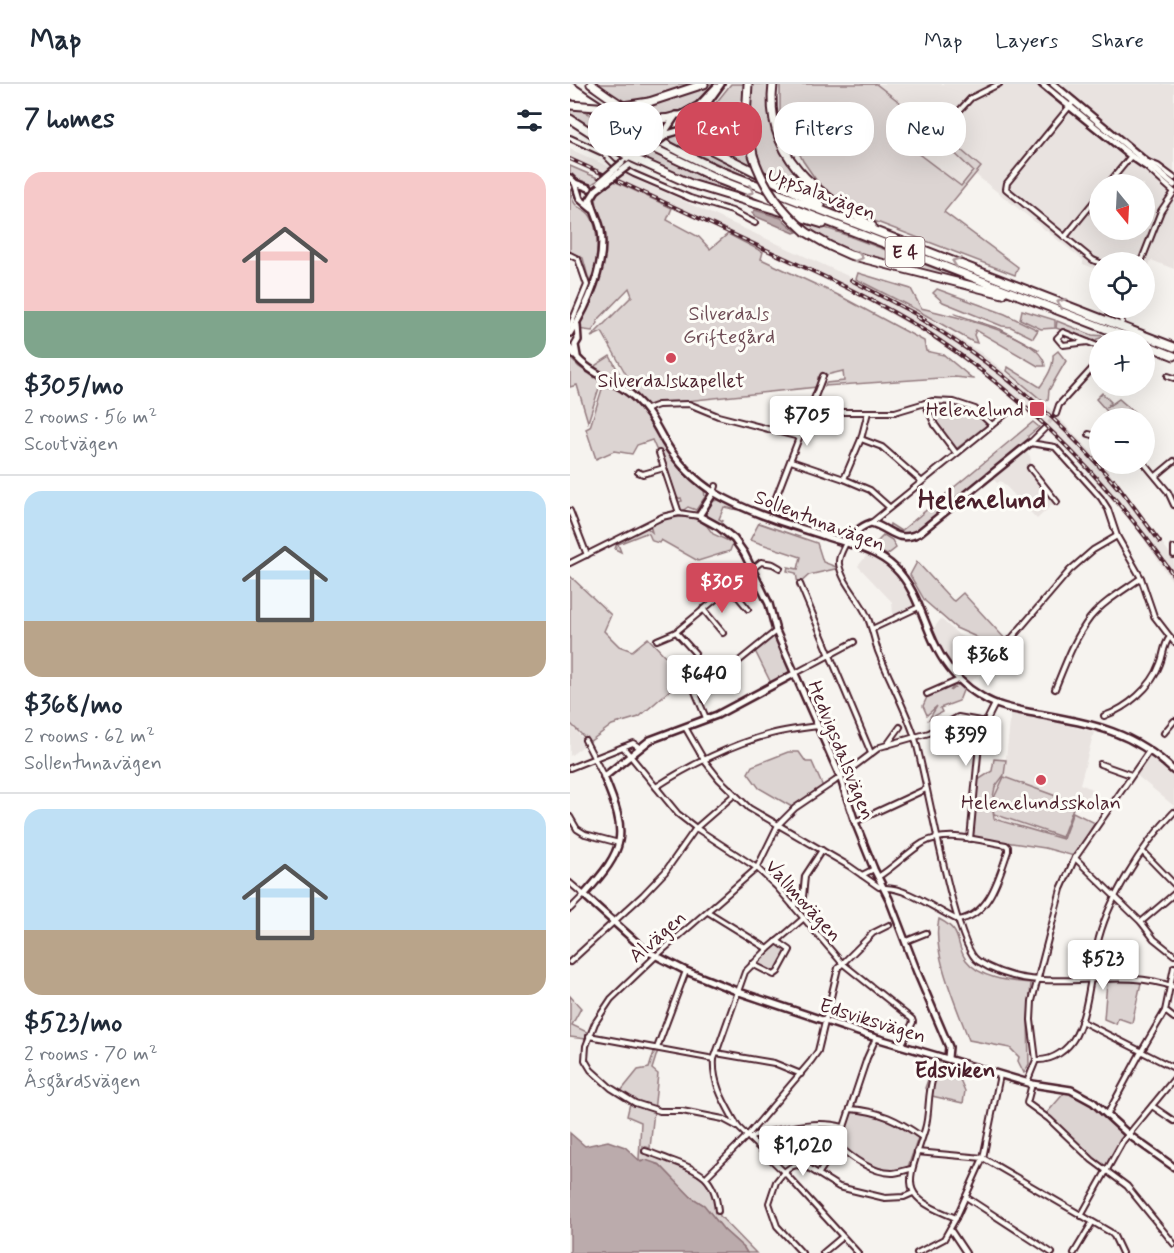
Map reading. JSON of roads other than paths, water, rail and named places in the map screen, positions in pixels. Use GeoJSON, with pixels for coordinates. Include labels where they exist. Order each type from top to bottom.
{"type":"FeatureCollection","features":[{"type":"Feature","properties":{"kind":"highway"},"geometry":{"type":"LineString","coordinates":[[591,84],[635,111],[660,119],[675,116]]}},
{"type":"Feature","properties":{"kind":"highway"},"geometry":{"type":"LineString","coordinates":[[570,105],[610,108],[649,102],[704,84]]}},
{"type":"Feature","properties":{"kind":"highway"},"geometry":{"type":"LineString","coordinates":[[748,84],[746,118],[753,155],[764,182],[777,203],[806,232],[850,255],[1039,304]]}},
{"type":"Feature","properties":{"kind":"highway"},"geometry":{"type":"LineString","coordinates":[[772,84],[771,106],[775,129],[791,162],[801,175],[831,200],[876,228]]}},
{"type":"Feature","properties":{"kind":"highway","name":"Uppsalavägen"},"geometry":{"type":"LineString","coordinates":[[570,86],[628,124],[693,159],[1174,347]]}},
{"type":"Feature","properties":{"kind":"highway","name":"Uppsalavägen"},"geometry":{"type":"LineString","coordinates":[[570,93],[657,150],[720,180],[1108,330]]}},
{"type":"Feature","properties":{"kind":"highway"},"geometry":{"type":"LineString","coordinates":[[570,118],[588,130]]}},
{"type":"Feature","properties":{"kind":"highway"},"geometry":{"type":"LineString","coordinates":[[622,156],[625,164]]}},
{"type":"Feature","properties":{"kind":"highway"},"geometry":{"type":"LineString","coordinates":[[629,156],[708,190],[855,233]]}},
{"type":"Feature","properties":{"kind":"highway"},"geometry":{"type":"LineString","coordinates":[[723,156],[830,210],[933,253]]}},
{"type":"Feature","properties":{"kind":"highway"},"geometry":{"type":"LineString","coordinates":[[1155,348],[1174,356]]}},
{"type":"Feature","properties":{"kind":"street"},"geometry":{"type":"LineString","coordinates":[[702,102],[720,84]]}},
{"type":"Feature","properties":{"kind":"street"},"geometry":{"type":"LineString","coordinates":[[708,102],[720,84]]}},
{"type":"Feature","properties":{"kind":"street"},"geometry":{"type":"LineString","coordinates":[[966,103],[971,98],[999,84]]}},
{"type":"Feature","properties":{"kind":"street"},"geometry":{"type":"LineString","coordinates":[[1042,84],[1072,104],[1174,185]]}},
{"type":"Feature","properties":{"kind":"street"},"geometry":{"type":"LineString","coordinates":[[1053,84],[1072,104]]}},
{"type":"Feature","properties":{"kind":"street"},"geometry":{"type":"LineString","coordinates":[[1072,104],[1007,183],[1006,189],[1089,257]]}},
{"type":"Feature","properties":{"kind":"street"},"geometry":{"type":"LineString","coordinates":[[584,202],[592,198],[602,183],[667,132],[675,119]]}},
{"type":"Feature","properties":{"kind":"street"},"geometry":{"type":"LineString","coordinates":[[667,132],[675,131]]}},
{"type":"Feature","properties":{"kind":"street"},"geometry":{"type":"LineString","coordinates":[[570,138],[603,153],[613,163],[634,174],[690,198],[732,211],[755,223]]}},
{"type":"Feature","properties":{"kind":"street"},"geometry":{"type":"LineString","coordinates":[[1116,174],[1134,154]]}},
{"type":"Feature","properties":{"kind":"street"},"geometry":{"type":"LineString","coordinates":[[1146,163],[1158,166],[1174,178]]}},
{"type":"Feature","properties":{"kind":"street"},"geometry":{"type":"LineString","coordinates":[[1146,163],[1174,192],[1161,211],[1146,252]]}},
{"type":"Feature","properties":{"kind":"street"},"geometry":{"type":"LineString","coordinates":[[570,178],[584,189],[592,191],[602,239],[600,266],[596,280],[572,334]]}},
{"type":"Feature","properties":{"kind":"street"},"geometry":{"type":"LineString","coordinates":[[595,212],[579,197],[584,189],[602,183]]}},
{"type":"Feature","properties":{"kind":"street"},"geometry":{"type":"LineString","coordinates":[[1065,237],[1089,208]]}},
{"type":"Feature","properties":{"kind":"street"},"geometry":{"type":"LineString","coordinates":[[570,255],[578,259],[588,285],[570,326]]}},
{"type":"Feature","properties":{"kind":"street"},"geometry":{"type":"LineString","coordinates":[[1121,318],[1122,322]]}},
{"type":"Feature","properties":{"kind":"street"},"geometry":{"type":"LineString","coordinates":[[1063,332],[1088,342],[1063,345],[1057,338],[1063,332]]}},
{"type":"Feature","properties":{"kind":"street","name":"Sollentunavägen"},"geometry":{"type":"LineString","coordinates":[[572,334],[578,340],[572,346],[577,358],[588,369],[629,393],[647,409],[688,473],[742,506],[872,553],[894,567],[908,585],[940,655],[959,680],[984,699],[995,704],[1100,726],[1116,732],[1149,750],[1174,771]]}},
{"type":"Feature","properties":{"kind":"street"},"geometry":{"type":"LineString","coordinates":[[1056,414],[1059,405],[1089,372]]}},
{"type":"Feature","properties":{"kind":"street"},"geometry":{"type":"LineString","coordinates":[[823,376],[771,510],[826,531]]}},
{"type":"Feature","properties":{"kind":"street"},"geometry":{"type":"LineString","coordinates":[[1168,376],[1174,378]]}},
{"type":"Feature","properties":{"kind":"street"},"geometry":{"type":"LineString","coordinates":[[809,412],[895,412],[932,401],[954,402],[975,409],[992,425]]}},
{"type":"Feature","properties":{"kind":"street"},"geometry":{"type":"LineString","coordinates":[[925,403],[934,425],[956,453]]}},
{"type":"Feature","properties":{"kind":"street"},"geometry":{"type":"LineString","coordinates":[[647,409],[658,405],[689,404],[718,416],[799,437]]}},
{"type":"Feature","properties":{"kind":"street"},"geometry":{"type":"LineString","coordinates":[[844,479],[861,439],[868,411]]}},
{"type":"Feature","properties":{"kind":"street"},"geometry":{"type":"LineString","coordinates":[[1007,413],[871,523],[855,532],[839,558],[839,565],[848,585],[867,615],[878,651],[915,738],[958,920],[969,953],[976,960],[1019,978],[1090,981],[1143,980],[1172,986]]}},
{"type":"Feature","properties":{"kind":"street"},"geometry":{"type":"LineString","coordinates":[[871,523],[902,537],[907,538],[919,533],[1030,444],[1045,428]]}},
{"type":"Feature","properties":{"kind":"street"},"geometry":{"type":"LineString","coordinates":[[861,439],[882,447],[921,481]]}},
{"type":"Feature","properties":{"kind":"street"},"geometry":{"type":"LineString","coordinates":[[1030,444],[1055,447],[1101,498],[1117,536],[1141,578],[1154,616],[1174,642]]}},
{"type":"Feature","properties":{"kind":"street"},"geometry":{"type":"LineString","coordinates":[[658,453],[679,513]]}},
{"type":"Feature","properties":{"kind":"street"},"geometry":{"type":"LineString","coordinates":[[791,461],[870,490],[889,507]]}},
{"type":"Feature","properties":{"kind":"street"},"geometry":{"type":"LineString","coordinates":[[1174,461],[1156,476],[1174,505]]}},
{"type":"Feature","properties":{"kind":"street"},"geometry":{"type":"LineString","coordinates":[[638,472],[643,474],[664,468]]}},
{"type":"Feature","properties":{"kind":"street"},"geometry":{"type":"LineString","coordinates":[[1030,468],[1057,502]]}},
{"type":"Feature","properties":{"kind":"street"},"geometry":{"type":"LineString","coordinates":[[570,563],[662,517],[679,513],[699,516],[715,489]]}},
{"type":"Feature","properties":{"kind":"street"},"geometry":{"type":"LineString","coordinates":[[570,511],[586,555]]}},
{"type":"Feature","properties":{"kind":"street","name":"Hedvigsdalsvägen"},"geometry":{"type":"LineString","coordinates":[[699,516],[734,539],[744,553],[769,604],[776,631],[840,776],[855,822],[881,887],[906,941],[949,1047],[948,1059]]}},
{"type":"Feature","properties":{"kind":"street"},"geometry":{"type":"LineString","coordinates":[[999,653],[1070,570],[1093,550],[1117,536]]}},
{"type":"Feature","properties":{"kind":"street"},"geometry":{"type":"LineString","coordinates":[[1174,548],[1174,555]]}},
{"type":"Feature","properties":{"kind":"street"},"geometry":{"type":"LineString","coordinates":[[657,640],[676,632],[761,562],[780,568]]}},
{"type":"Feature","properties":{"kind":"street"},"geometry":{"type":"LineString","coordinates":[[1055,689],[1071,651],[1091,617],[1141,578]]}},
{"type":"Feature","properties":{"kind":"street"},"geometry":{"type":"LineString","coordinates":[[800,584],[871,753]]}},
{"type":"Feature","properties":{"kind":"street"},"geometry":{"type":"LineString","coordinates":[[730,587],[748,609]]}},
{"type":"Feature","properties":{"kind":"street"},"geometry":{"type":"LineString","coordinates":[[872,629],[919,607]]}},
{"type":"Feature","properties":{"kind":"street"},"geometry":{"type":"LineString","coordinates":[[703,609],[723,633]]}},
{"type":"Feature","properties":{"kind":"street"},"geometry":{"type":"LineString","coordinates":[[697,694],[776,631]]}},
{"type":"Feature","properties":{"kind":"street"},"geometry":{"type":"LineString","coordinates":[[676,632],[695,653]]}},
{"type":"Feature","properties":{"kind":"street"},"geometry":{"type":"LineString","coordinates":[[1104,716],[1133,699],[1153,678],[1170,637]]}},
{"type":"Feature","properties":{"kind":"street"},"geometry":{"type":"LineString","coordinates":[[604,777],[650,740],[717,715],[854,642]]}},
{"type":"Feature","properties":{"kind":"street"},"geometry":{"type":"LineString","coordinates":[[689,677],[706,718]]}},
{"type":"Feature","properties":{"kind":"street"},"geometry":{"type":"LineString","coordinates":[[927,694],[959,680]]}},
{"type":"Feature","properties":{"kind":"street"},"geometry":{"type":"LineString","coordinates":[[970,839],[980,734],[995,704]]}},
{"type":"Feature","properties":{"kind":"street"},"geometry":{"type":"LineString","coordinates":[[887,745],[929,733],[958,717],[986,722]]}},
{"type":"Feature","properties":{"kind":"street"},"geometry":{"type":"LineString","coordinates":[[1164,733],[1174,721]]}},
{"type":"Feature","properties":{"kind":"street"},"geometry":{"type":"LineString","coordinates":[[685,726],[704,760],[734,795],[749,808],[881,887],[916,898],[958,920]]}},
{"type":"Feature","properties":{"kind":"street"},"geometry":{"type":"LineString","coordinates":[[656,787],[677,773],[704,760],[770,734],[818,726]]}},
{"type":"Feature","properties":{"kind":"street","name":"Alvägen"},"geometry":{"type":"LineString","coordinates":[[588,1036],[611,999],[656,956],[757,868],[778,825],[795,808],[871,753],[887,745],[900,727]]}},
{"type":"Feature","properties":{"kind":"street"},"geometry":{"type":"LineString","coordinates":[[570,909],[613,858],[620,833],[617,808],[585,740]]}},
{"type":"Feature","properties":{"kind":"street"},"geometry":{"type":"LineString","coordinates":[[570,768],[633,743],[639,747]]}},
{"type":"Feature","properties":{"kind":"street","name":"Vallmovägen"},"geometry":{"type":"LineString","coordinates":[[623,747],[678,814],[757,868],[776,886],[842,963],[912,1019],[913,1023],[901,1046]]}},
{"type":"Feature","properties":{"kind":"street"},"geometry":{"type":"LineString","coordinates":[[1149,750],[1075,858],[1062,889],[1037,980],[1031,1020],[1036,1060],[1026,1098],[1027,1103],[1049,1119],[1092,1160],[1126,1186],[1174,1244]]}},
{"type":"Feature","properties":{"kind":"street"},"geometry":{"type":"LineString","coordinates":[[1100,764],[1131,775]]}},
{"type":"Feature","properties":{"kind":"street"},"geometry":{"type":"LineString","coordinates":[[855,822],[926,789]]}},
{"type":"Feature","properties":{"kind":"street"},"geometry":{"type":"LineString","coordinates":[[570,962],[615,923],[665,872],[696,828],[734,795]]}},
{"type":"Feature","properties":{"kind":"street"},"geometry":{"type":"LineString","coordinates":[[1036,1060],[1051,1058],[1069,1046],[1082,1021],[1097,943],[1115,897],[1128,873],[1174,812]]}},
{"type":"Feature","properties":{"kind":"street"},"geometry":{"type":"LineString","coordinates":[[570,817],[577,829],[585,834],[619,843]]}},
{"type":"Feature","properties":{"kind":"street"},"geometry":{"type":"LineString","coordinates":[[878,877],[924,842],[938,838],[970,839],[1006,844],[1008,847],[988,899],[974,913],[958,920]]}},
{"type":"Feature","properties":{"kind":"street"},"geometry":{"type":"LineString","coordinates":[[793,906],[803,897],[805,876],[822,850]]}},
{"type":"Feature","properties":{"kind":"street"},"geometry":{"type":"LineString","coordinates":[[1143,852],[1174,884]]}},
{"type":"Feature","properties":{"kind":"street"},"geometry":{"type":"LineString","coordinates":[[1075,858],[1141,922],[1154,939],[1174,955]]}},
{"type":"Feature","properties":{"kind":"street"},"geometry":{"type":"LineString","coordinates":[[862,875],[874,869]]}},
{"type":"Feature","properties":{"kind":"street","name":"Edsviksvägen"},"geometry":{"type":"LineString","coordinates":[[570,883],[637,944],[686,971],[739,992],[901,1046],[1030,1083],[1071,1090],[1093,1102],[1129,1135],[1174,1167]]}},
{"type":"Feature","properties":{"kind":"street"},"geometry":{"type":"LineString","coordinates":[[1141,922],[1174,894]]}},
{"type":"Feature","properties":{"kind":"street"},"geometry":{"type":"LineString","coordinates":[[708,912],[768,948]]}},
{"type":"Feature","properties":{"kind":"street"},"geometry":{"type":"LineString","coordinates":[[738,1127],[717,1087],[713,1070],[714,1059],[745,972],[768,948],[804,918]]}},
{"type":"Feature","properties":{"kind":"street"},"geometry":{"type":"LineString","coordinates":[[706,1177],[747,1136],[818,1051],[838,968],[873,933],[889,925]]}},
{"type":"Feature","properties":{"kind":"street"},"geometry":{"type":"LineString","coordinates":[[906,941],[926,933]]}},
{"type":"Feature","properties":{"kind":"street"},"geometry":{"type":"LineString","coordinates":[[752,964],[774,975],[778,972],[790,950],[777,941]]}},
{"type":"Feature","properties":{"kind":"street"},"geometry":{"type":"LineString","coordinates":[[1107,1115],[1165,1011],[1172,986],[1174,967]]}},
{"type":"Feature","properties":{"kind":"street"},"geometry":{"type":"LineString","coordinates":[[657,1048],[686,971]]}},
{"type":"Feature","properties":{"kind":"street"},"geometry":{"type":"LineString","coordinates":[[1165,1011],[1174,1018]]}},
{"type":"Feature","properties":{"kind":"street"},"geometry":{"type":"LineString","coordinates":[[1082,1021],[1174,1068]]}},
{"type":"Feature","properties":{"kind":"street"},"geometry":{"type":"LineString","coordinates":[[714,1059],[588,1036],[585,1060],[591,1070],[611,1088],[635,1103],[660,1111],[682,1111],[723,1119],[738,1127],[784,1172],[858,1253]]}},
{"type":"Feature","properties":{"kind":"street"},"geometry":{"type":"LineString","coordinates":[[819,1173],[838,1145],[876,1038]]}},
{"type":"Feature","properties":{"kind":"street"},"geometry":{"type":"LineString","coordinates":[[716,1053],[774,1063],[801,1074]]}},
{"type":"Feature","properties":{"kind":"street"},"geometry":{"type":"LineString","coordinates":[[917,1253],[944,1239],[966,1197],[983,1158],[1001,1074]]}},
{"type":"Feature","properties":{"kind":"street"},"geometry":{"type":"LineString","coordinates":[[933,1078],[926,1127],[911,1169],[910,1181],[913,1193],[931,1209],[956,1218]]}},
{"type":"Feature","properties":{"kind":"street"},"geometry":{"type":"LineString","coordinates":[[1081,1216],[1123,1141],[1174,1079]]}},
{"type":"Feature","properties":{"kind":"street"},"geometry":{"type":"LineString","coordinates":[[1152,1106],[1174,1121]]}},
{"type":"Feature","properties":{"kind":"street"},"geometry":{"type":"LineString","coordinates":[[850,1109],[869,1110],[887,1116],[922,1137]]}},
{"type":"Feature","properties":{"kind":"street"},"geometry":{"type":"LineString","coordinates":[[747,1136],[817,1124],[829,1123],[843,1127]]}},
{"type":"Feature","properties":{"kind":"street"},"geometry":{"type":"LineString","coordinates":[[838,1145],[850,1157],[867,1166],[892,1173],[911,1169]]}},
{"type":"Feature","properties":{"kind":"street"},"geometry":{"type":"LineString","coordinates":[[645,1151],[691,1166],[706,1177],[714,1190],[718,1211]]}},
{"type":"Feature","properties":{"kind":"street"},"geometry":{"type":"LineString","coordinates":[[917,1152],[983,1158],[1114,1236],[1122,1253]]}},
{"type":"Feature","properties":{"kind":"street"},"geometry":{"type":"LineString","coordinates":[[802,1253],[777,1226],[769,1203],[776,1182],[784,1172],[796,1165],[819,1173],[839,1187],[885,1198],[904,1197],[913,1193]]}},
{"type":"Feature","properties":{"kind":"street"},"geometry":{"type":"LineString","coordinates":[[966,1197],[1052,1253]]}},
{"type":"Feature","properties":{"kind":"street"},"geometry":{"type":"LineString","coordinates":[[1074,1253],[1093,1223]]}},
{"type":"Feature","properties":{"kind":"street"},"geometry":{"type":"LineString","coordinates":[[950,1229],[966,1253]]}},
{"type":"Feature","properties":{"kind":"street"},"geometry":{"type":"LineString","coordinates":[[823,1253],[842,1237]]}},
{"type":"Feature","properties":{"kind":"waterway"},"geometry":{"type":"LineString","coordinates":[[955,314],[1000,329],[1039,350]]}},
{"type":"Feature","properties":{"kind":"tunnel"},"geometry":{"type":"LineString","coordinates":[[1045,428],[1056,414]]}},
{"type":"Feature","properties":{"kind":"railway"},"geometry":{"type":"LineString","coordinates":[[570,159],[844,286],[930,334],[1000,385],[1064,443],[1122,507],[1174,576]]}},
{"type":"Feature","properties":{"kind":"railway"},"geometry":{"type":"LineString","coordinates":[[851,280],[925,319]]}},
{"type":"Feature","properties":{"kind":"railway"},"geometry":{"type":"LineString","coordinates":[[917,317],[973,353],[1024,393],[1073,438],[1117,487]]}},
{"type":"Feature","properties":{"kind":"railway"},"geometry":{"type":"LineString","coordinates":[[1114,480],[1160,542]]}},
{"type":"Feature","properties":{"kind":"place","name":"Silverdalskapellet"},"geometry":{"type":"Point","coordinates":[671,358]}},
{"type":"Feature","properties":{"kind":"place","name":"Helenelund"},"geometry":{"type":"Point","coordinates":[1037,409]}},
{"type":"Feature","properties":{"kind":"place","name":"Helenelundsskolan"},"geometry":{"type":"Point","coordinates":[1041,780]}},
{"type":"Feature","properties":{"kind":"district","name":"Helenelund"},"geometry":{"type":"Point","coordinates":[982,499]}},
{"type":"Feature","properties":{"kind":"district","name":"Edsviken"},"geometry":{"type":"Point","coordinates":[955,1069]}},
{"type":"Feature","properties":{"kind":"park label","name":"Silverdals Griftegård"},"geometry":{"type":"Point","coordinates":[729,324]}}]}
